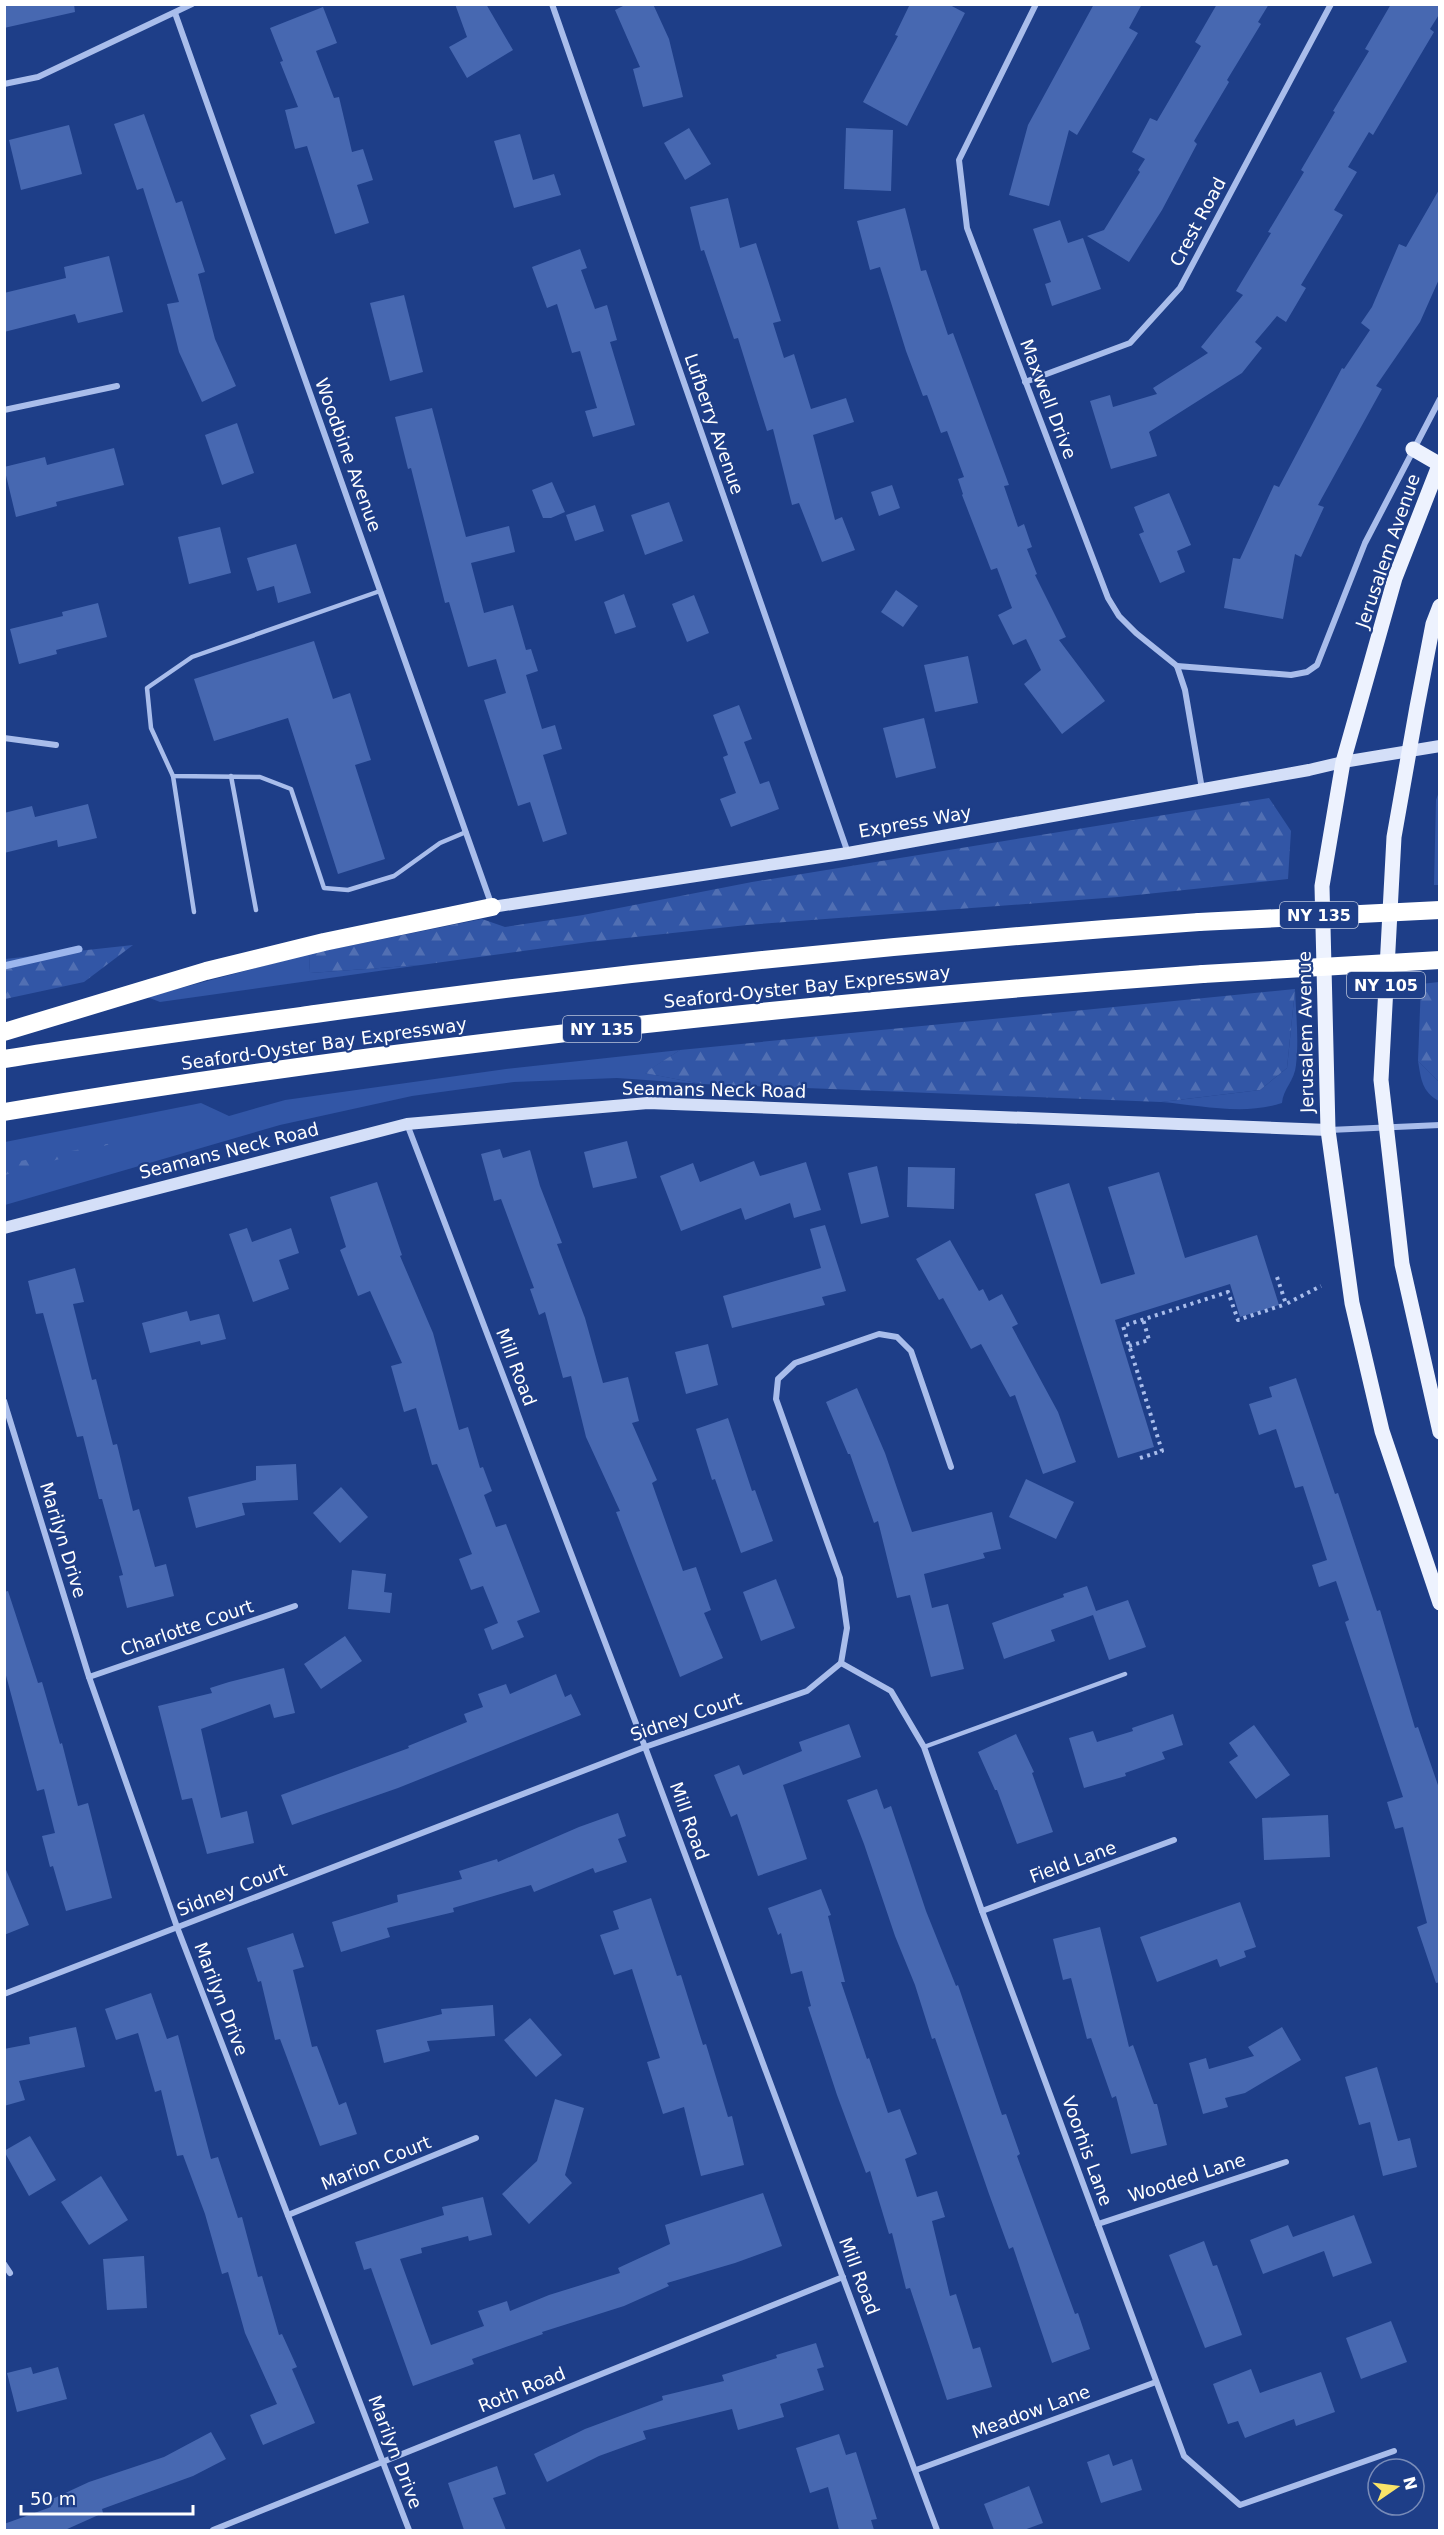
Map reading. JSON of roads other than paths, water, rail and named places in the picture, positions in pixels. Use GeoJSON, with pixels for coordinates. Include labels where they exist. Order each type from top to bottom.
{"type":"FeatureCollection","features":[{"type":"Feature","properties":{"kind":"highway"},"geometry":{"type":"LineString","coordinates":[[4,1032],[206,971],[324,942],[492,907]]}},
{"type":"Feature","properties":{"kind":"highway","name":"Seaford-Oyster Bay Expressway"},"geometry":{"type":"LineString","coordinates":[[4,1059],[295,1016],[603,976],[877,947],[1199,922],[1440,910]]}},
{"type":"Feature","properties":{"kind":"highway","name":"Seaford-Oyster Bay Expressway"},"geometry":{"type":"LineString","coordinates":[[4,1112],[268,1072],[609,1028],[871,1000],[1203,974],[1440,960]]}},
{"type":"Feature","properties":{"kind":"main road"},"geometry":{"type":"LineString","coordinates":[[1413,449],[1439,464]]}},
{"type":"Feature","properties":{"kind":"main road","name":"Jerusalem Avenue"},"geometry":{"type":"LineString","coordinates":[[1439,464],[1395,578],[1343,762],[1322,885],[1328,1130],[1352,1303],[1382,1431],[1440,1603]]}},
{"type":"Feature","properties":{"kind":"main road","name":"NY 105"},"geometry":{"type":"LineString","coordinates":[[1440,606],[1433,624],[1409,751],[1394,849],[1381,1080],[1401,1264],[1440,1432]]}},
{"type":"Feature","properties":{"kind":"street"},"geometry":{"type":"LineString","coordinates":[[4,84],[38,77],[192,4]]}},
{"type":"Feature","properties":{"kind":"street","name":"Lufberry Avenue"},"geometry":{"type":"LineString","coordinates":[[552,4],[848,853]]}},
{"type":"Feature","properties":{"kind":"street","name":"Maxwell Drive"},"geometry":{"type":"LineString","coordinates":[[1036,4],[959,160],[967,228],[1108,598],[1119,616],[1177,666]]}},
{"type":"Feature","properties":{"kind":"street","name":"Crest Road"},"geometry":{"type":"LineString","coordinates":[[1025,382],[1130,343],[1180,288],[1331,4]]}},
{"type":"Feature","properties":{"kind":"street","name":"Woodbine Avenue"},"geometry":{"type":"LineString","coordinates":[[175,13],[492,907]]}},
{"type":"Feature","properties":{"kind":"street"},"geometry":{"type":"LineString","coordinates":[[4,410],[117,386]]}},
{"type":"Feature","properties":{"kind":"street"},"geometry":{"type":"LineString","coordinates":[[1202,789],[1185,690],[1177,666],[1292,675],[1307,672],[1317,665],[1365,543],[1440,399]]}},
{"type":"Feature","properties":{"kind":"street"},"geometry":{"type":"LineString","coordinates":[[4,738],[56,745]]}},
{"type":"Feature","properties":{"kind":"street"},"geometry":{"type":"LineString","coordinates":[[1343,762],[1440,746]]}},
{"type":"Feature","properties":{"kind":"street","name":"Express Way"},"geometry":{"type":"LineString","coordinates":[[492,907],[848,853],[1343,762]]}},
{"type":"Feature","properties":{"kind":"street","name":"Seamans Neck Road"},"geometry":{"type":"LineString","coordinates":[[4,1228],[407,1124],[648,1103],[1328,1130]]}},
{"type":"Feature","properties":{"kind":"street","name":"Mill Road"},"geometry":{"type":"LineString","coordinates":[[407,1124],[645,1747],[937,2530]]}},
{"type":"Feature","properties":{"kind":"street"},"geometry":{"type":"LineString","coordinates":[[1328,1130],[1440,1125]]}},
{"type":"Feature","properties":{"kind":"street"},"geometry":{"type":"LineString","coordinates":[[841,1663],[847,1628],[840,1578],[776,1399],[778,1379],[795,1364],[879,1334],[897,1337],[911,1351],[951,1467]]}},
{"type":"Feature","properties":{"kind":"street","name":"Marilyn Drive"},"geometry":{"type":"LineString","coordinates":[[4,1401],[89,1677],[177,1928],[409,2530]]}},
{"type":"Feature","properties":{"kind":"street","name":"Charlotte Court"},"geometry":{"type":"LineString","coordinates":[[89,1677],[295,1606]]}},
{"type":"Feature","properties":{"kind":"street","name":"Sidney Court"},"geometry":{"type":"LineString","coordinates":[[4,1994],[645,1747],[807,1691],[841,1663]]}},
{"type":"Feature","properties":{"kind":"street","name":"Voorhis Lane"},"geometry":{"type":"LineString","coordinates":[[841,1663],[891,1691],[924,1747],[982,1911],[1184,2456],[1240,2505],[1394,2451]]}},
{"type":"Feature","properties":{"kind":"street","name":"Field Lane"},"geometry":{"type":"LineString","coordinates":[[982,1911],[1174,1840]]}},
{"type":"Feature","properties":{"kind":"street","name":"Marion Court"},"geometry":{"type":"LineString","coordinates":[[288,2215],[476,2138]]}},
{"type":"Feature","properties":{"kind":"street","name":"Wooded Lane"},"geometry":{"type":"LineString","coordinates":[[1098,2224],[1286,2162]]}},
{"type":"Feature","properties":{"kind":"street"},"geometry":{"type":"LineString","coordinates":[[4,2264],[10,2273]]}},
{"type":"Feature","properties":{"kind":"street","name":"Roth Road"},"geometry":{"type":"LineString","coordinates":[[213,2530],[843,2277]]}},
{"type":"Feature","properties":{"kind":"street","name":"Meadow Lane"},"geometry":{"type":"LineString","coordinates":[[916,2470],[1156,2382]]}},
{"type":"Feature","properties":{"kind":"lane"},"geometry":{"type":"LineString","coordinates":[[194,912],[173,776],[151,728],[147,688],[192,657],[380,591]]}},
{"type":"Feature","properties":{"kind":"lane"},"geometry":{"type":"LineString","coordinates":[[173,776],[260,777],[291,789],[324,888],[348,890],[394,876],[440,843],[466,832]]}},
{"type":"Feature","properties":{"kind":"lane"},"geometry":{"type":"LineString","coordinates":[[231,776],[256,910]]}},
{"type":"Feature","properties":{"kind":"lane"},"geometry":{"type":"LineString","coordinates":[[924,1747],[1125,1674]]}},
{"type":"Feature","properties":{"kind":"waterway"},"geometry":{"type":"LineString","coordinates":[[4,966],[79,949]]}}]}
